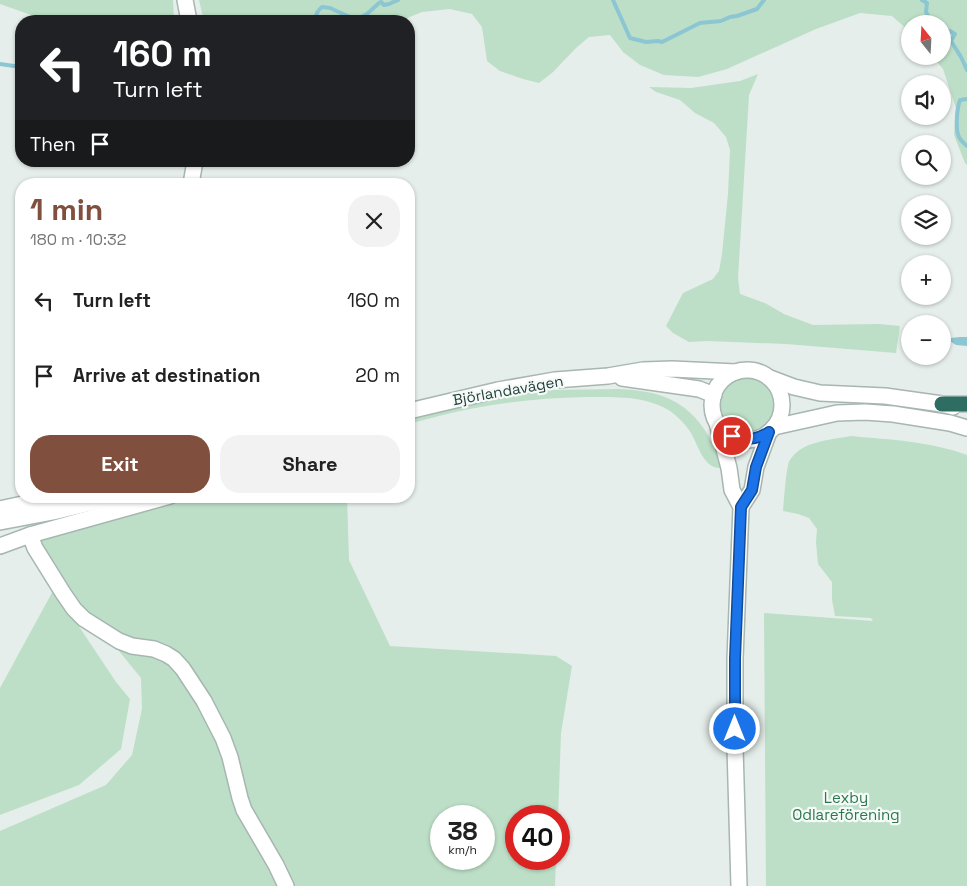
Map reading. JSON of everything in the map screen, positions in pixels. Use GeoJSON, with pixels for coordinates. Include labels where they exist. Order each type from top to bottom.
{"type":"FeatureCollection","features":[{"type":"Feature","properties":{"kind":"highway"},"geometry":{"type":"LineString","coordinates":[[942,404],[967,404]]}},
{"type":"Feature","properties":{"kind":"street"},"geometry":{"type":"LineString","coordinates":[[185,0],[188,15]]}},
{"type":"Feature","properties":{"kind":"street","name":"Björlandavägen"},"geometry":{"type":"LineString","coordinates":[[415,410],[516,386],[574,378],[608,376],[643,370],[672,369],[736,372]]}},
{"type":"Feature","properties":{"kind":"street"},"geometry":{"type":"LineString","coordinates":[[739,886],[735,747],[735,659],[741,507],[732,490],[729,468],[713,410],[714,395],[725,378],[736,372],[748,370],[756,371],[794,387],[820,393],[885,396],[942,404],[967,411]]}},
{"type":"Feature","properties":{"kind":"street","name":"Björlandavägen"},"geometry":{"type":"LineString","coordinates":[[608,376],[699,389],[714,395]]}},
{"type":"Feature","properties":{"kind":"street"},"geometry":{"type":"LineString","coordinates":[[741,507],[752,490],[756,467],[771,430],[781,414],[782,406],[779,391],[770,378]]}},
{"type":"Feature","properties":{"kind":"street"},"geometry":{"type":"LineString","coordinates":[[717,423],[724,431],[744,440],[757,438],[771,430],[837,413],[893,414],[950,423],[967,428]]}},
{"type":"Feature","properties":{"kind":"street"},"geometry":{"type":"LineString","coordinates":[[0,509],[28,503]]}},
{"type":"Feature","properties":{"kind":"street"},"geometry":{"type":"LineString","coordinates":[[0,522],[90,503]]}},
{"type":"Feature","properties":{"kind":"street"},"geometry":{"type":"LineString","coordinates":[[0,546],[30,535],[145,503]]}},
{"type":"Feature","properties":{"kind":"street"},"geometry":{"type":"LineString","coordinates":[[30,535],[35,548],[63,593],[84,619],[119,641],[132,646],[154,649],[170,656],[183,669],[204,701],[223,738],[244,810],[286,886]]}},
{"type":"Feature","properties":{"kind":"green space"},"geometry":{"type":"Polygon","coordinates":[[[0,0],[173,0],[174,15],[31,15],[0,4],[0,0]]]}},
{"type":"Feature","properties":{"kind":"green space"},"geometry":{"type":"Polygon","coordinates":[[[199,0],[967,0],[967,165],[954,135],[956,108],[951,93],[951,75],[945,75],[940,65],[951,65],[951,15],[901,15],[901,24],[892,16],[860,13],[816,29],[727,69],[698,77],[664,75],[640,65],[623,52],[610,35],[589,37],[539,83],[500,71],[487,61],[482,27],[472,14],[450,9],[422,12],[415,15],[203,15],[199,0]]]}},
{"type":"Feature","properties":{"kind":"green space"},"geometry":{"type":"Polygon","coordinates":[[[758,74],[749,95],[738,278],[740,294],[813,325],[879,324],[900,326],[896,353],[786,344],[689,342],[673,333],[666,326],[683,293],[713,279],[719,271],[728,194],[730,150],[726,137],[714,123],[695,113],[680,100],[656,92],[649,87],[691,88],[740,81],[758,74]]]}},
{"type":"Feature","properties":{"kind":"green space"},"geometry":{"type":"Polygon","coordinates":[[[741,377],[753,377],[767,385],[775,399],[773,416],[767,425],[753,433],[741,433],[731,428],[724,421],[719,411],[719,399],[724,389],[731,382],[741,377]]]}},
{"type":"Feature","properties":{"kind":"green space"},"geometry":{"type":"Polygon","coordinates":[[[553,390],[633,390],[670,399],[690,413],[708,435],[721,468],[709,464],[705,460],[689,430],[673,413],[650,402],[629,398],[585,397],[516,402],[442,415],[415,422],[415,418],[444,409],[505,396],[553,390]]]}},
{"type":"Feature","properties":{"kind":"green space","name":"Lexby Odlareförening"},"geometry":{"type":"Polygon","coordinates":[[[851,436],[924,444],[967,455],[967,886],[766,886],[764,613],[873,621],[871,618],[835,616],[832,600],[832,582],[818,564],[817,529],[809,518],[783,511],[787,469],[790,460],[795,454],[809,445],[851,436]]]}},
{"type":"Feature","properties":{"kind":"green space"},"geometry":{"type":"Polygon","coordinates":[[[170,503],[347,503],[349,560],[390,646],[556,656],[572,666],[561,733],[558,805],[505,805],[505,870],[556,870],[555,886],[0,886],[0,831],[106,785],[132,755],[142,709],[141,678],[65,585],[39,549],[41,540],[52,535],[170,503]]]}},
{"type":"Feature","properties":{"kind":"green space"},"geometry":{"type":"Polygon","coordinates":[[[54,589],[116,682],[130,699],[121,749],[79,785],[0,815],[0,688],[54,589]]]}},
{"type":"Feature","properties":{"kind":"water"},"geometry":{"type":"Polygon","coordinates":[[[967,337],[967,346],[956,345],[951,342],[951,338],[967,337]]]}},
{"type":"Feature","properties":{"kind":"waterway"},"geometry":{"type":"LineString","coordinates":[[365,15],[381,2],[384,5],[398,0]]}},
{"type":"Feature","properties":{"kind":"waterway"},"geometry":{"type":"LineString","coordinates":[[613,0],[630,38],[646,42],[662,42],[700,23],[721,21],[757,9],[764,0]]}},
{"type":"Feature","properties":{"kind":"waterway"},"geometry":{"type":"LineString","coordinates":[[922,0],[927,3],[926,12],[928,15]]}},
{"type":"Feature","properties":{"kind":"waterway"},"geometry":{"type":"LineString","coordinates":[[316,15],[322,7],[330,8],[346,15]]}},
{"type":"Feature","properties":{"kind":"waterway"},"geometry":{"type":"LineString","coordinates":[[951,32],[955,34],[951,41]]}},
{"type":"Feature","properties":{"kind":"waterway"},"geometry":{"type":"LineString","coordinates":[[951,41],[967,70]]}},
{"type":"Feature","properties":{"kind":"waterway"},"geometry":{"type":"LineString","coordinates":[[0,64],[15,66]]}},
{"type":"Feature","properties":{"kind":"waterway"},"geometry":{"type":"LineString","coordinates":[[967,99],[960,100],[957,113],[959,137],[967,146]]}},
{"type":"Feature","properties":{"kind":"route"},"geometry":{"type":"LineString","coordinates":[[732,436],[751,440],[769,432],[756,467],[752,490],[741,507],[735,659],[735,729]]}}]}
